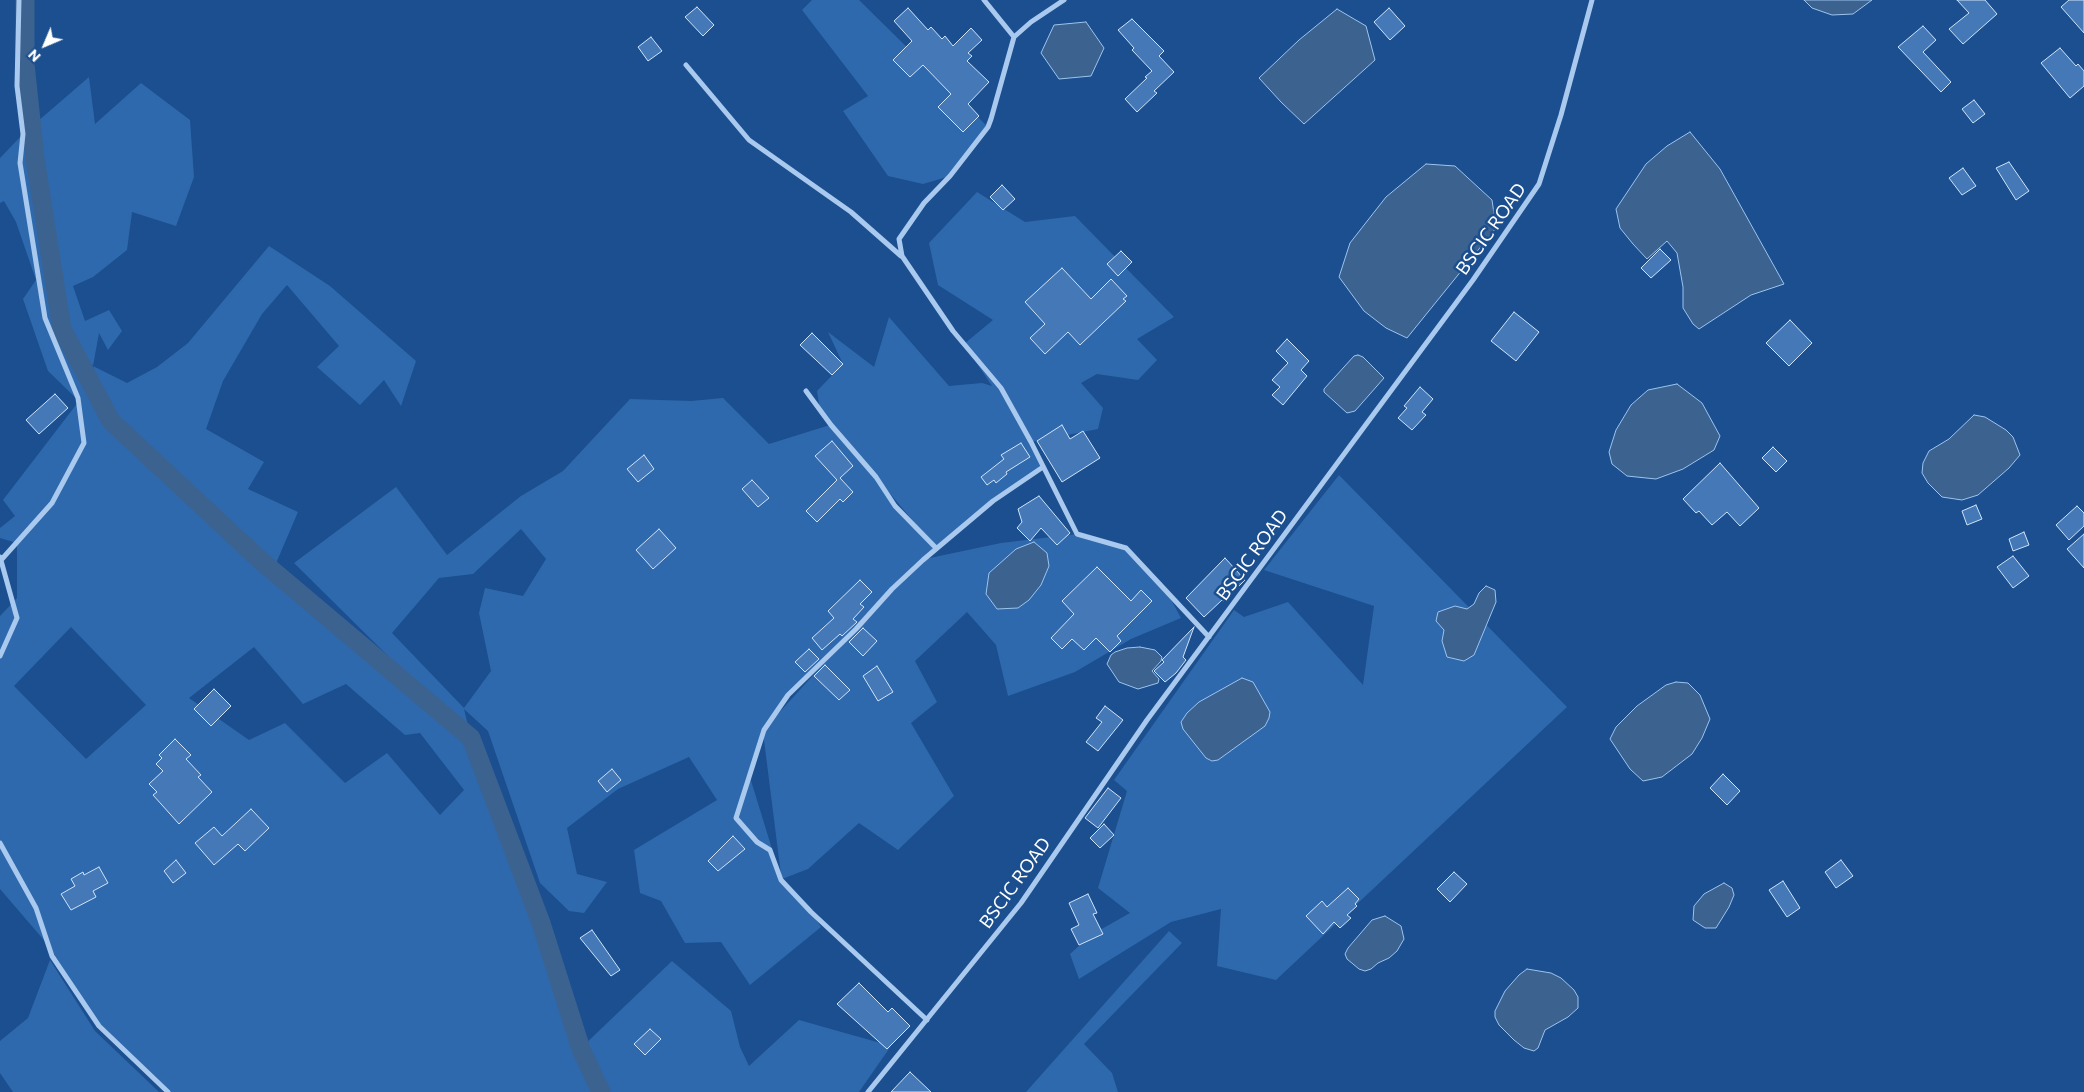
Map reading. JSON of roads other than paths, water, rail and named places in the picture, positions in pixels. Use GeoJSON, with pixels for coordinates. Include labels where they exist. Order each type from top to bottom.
{"type":"FeatureCollection","features":[{"type":"Feature","properties":{"kind":"street"},"geometry":{"type":"LineString","coordinates":[[0,656],[17,618],[1,557],[52,503],[84,443],[78,398],[45,318],[20,163],[23,134],[18,86],[19,0]]}},
{"type":"Feature","properties":{"kind":"street"},"geometry":{"type":"LineString","coordinates":[[984,0],[1014,37]]}},
{"type":"Feature","properties":{"kind":"street"},"geometry":{"type":"LineString","coordinates":[[902,256],[900,239],[924,203],[950,176],[988,127],[1014,37],[1030,22],[1064,0]]}},
{"type":"Feature","properties":{"kind":"street","name":"BSCIC ROAD"},"geometry":{"type":"LineString","coordinates":[[868,1092],[1021,903],[1147,720],[1473,280],[1539,184],[1562,115],[1592,0]]}},
{"type":"Feature","properties":{"kind":"street"},"geometry":{"type":"LineString","coordinates":[[686,65],[749,140],[851,212],[902,256],[953,331],[1000,388],[1031,442],[1077,534],[1126,548],[1209,638]]}},
{"type":"Feature","properties":{"kind":"street"},"geometry":{"type":"LineString","coordinates":[[806,391],[830,425],[876,476],[895,506],[936,548]]}},
{"type":"Feature","properties":{"kind":"street"},"geometry":{"type":"LineString","coordinates":[[927,1020],[811,912],[781,880],[770,850],[757,842],[736,818],[764,730],[788,695],[856,629],[892,589],[936,548],[993,501],[1043,468]]}},
{"type":"Feature","properties":{"kind":"street"},"geometry":{"type":"LineString","coordinates":[[0,843],[36,908],[52,956],[99,1026],[168,1092]]}},
{"type":"Feature","properties":{"kind":"waterway"},"geometry":{"type":"LineString","coordinates":[[25,0],[25,64],[35,158],[62,329],[111,421],[259,559],[471,738],[541,923],[581,1049],[601,1092]]}}]}
